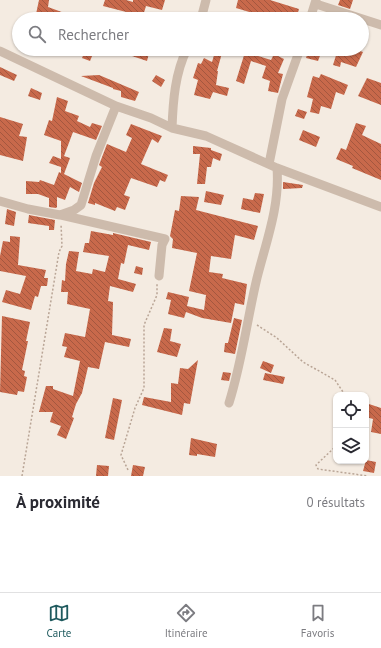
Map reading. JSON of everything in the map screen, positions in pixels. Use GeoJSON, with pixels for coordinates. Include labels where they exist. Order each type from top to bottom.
{"type":"FeatureCollection","features":[{"type":"Feature","properties":{"kind":"street"},"geometry":{"type":"LineString","coordinates":[[203,12],[206,0]]}},
{"type":"Feature","properties":{"kind":"street"},"geometry":{"type":"LineString","coordinates":[[312,12],[316,2],[344,12]]}},
{"type":"Feature","properties":{"kind":"street"},"geometry":{"type":"LineString","coordinates":[[369,21],[381,25]]}},
{"type":"Feature","properties":{"kind":"street"},"geometry":{"type":"LineString","coordinates":[[0,51],[116,106],[151,118],[172,128],[206,136],[273,166],[381,207]]}},
{"type":"Feature","properties":{"kind":"street"},"geometry":{"type":"LineString","coordinates":[[172,128],[174,99],[179,66],[184,56]]}},
{"type":"Feature","properties":{"kind":"street"},"geometry":{"type":"LineString","coordinates":[[229,403],[275,204],[278,185],[273,166],[282,99],[297,56]]}},
{"type":"Feature","properties":{"kind":"street"},"geometry":{"type":"LineString","coordinates":[[60,214],[74,210],[81,204],[96,156],[116,106]]}},
{"type":"Feature","properties":{"kind":"street"},"geometry":{"type":"LineString","coordinates":[[0,201],[28,209],[60,214],[165,239],[162,245],[158,276]]}},
{"type":"Feature","properties":{"kind":"path"},"geometry":{"type":"LineString","coordinates":[[22,476],[59,252],[62,246],[60,214]]}},
{"type":"Feature","properties":{"kind":"path"},"geometry":{"type":"LineString","coordinates":[[128,470],[121,455],[135,408],[144,388],[144,325],[157,295],[158,276]]}},
{"type":"Feature","properties":{"kind":"path"},"geometry":{"type":"LineString","coordinates":[[249,318],[263,330],[277,338],[303,362],[336,380],[343,392]]}},
{"type":"Feature","properties":{"kind":"path"},"geometry":{"type":"LineString","coordinates":[[335,428],[334,448],[316,465],[318,469],[368,476]]}},
{"type":"Feature","properties":{"kind":"building"},"geometry":{"type":"Polygon","coordinates":[[[39,0],[49,0],[48,7],[62,12],[36,12],[39,0]]]}},
{"type":"Feature","properties":{"kind":"building"},"geometry":{"type":"Polygon","coordinates":[[[105,0],[126,0],[133,2],[133,0],[165,0],[162,10],[146,6],[144,12],[126,12],[103,6],[105,0]]]}},
{"type":"Feature","properties":{"kind":"building"},"geometry":{"type":"Polygon","coordinates":[[[238,0],[270,0],[299,9],[298,12],[249,12],[236,8],[238,0]]]}},
{"type":"Feature","properties":{"kind":"building"},"geometry":{"type":"Polygon","coordinates":[[[340,0],[353,0],[350,9],[338,5],[340,0]]]}},
{"type":"Feature","properties":{"kind":"building"},"geometry":{"type":"Polygon","coordinates":[[[83,56],[92,56],[90,61],[82,58],[83,56]]]}},
{"type":"Feature","properties":{"kind":"building"},"geometry":{"type":"Polygon","coordinates":[[[132,56],[148,56],[147,61],[132,56]]]}},
{"type":"Feature","properties":{"kind":"building"},"geometry":{"type":"Polygon","coordinates":[[[214,56],[221,56],[217,71],[216,85],[229,88],[227,96],[213,92],[210,99],[194,95],[198,80],[193,78],[198,63],[201,64],[204,58],[212,62],[214,56]]]}},
{"type":"Feature","properties":{"kind":"building"},"geometry":{"type":"Polygon","coordinates":[[[244,56],[258,56],[271,60],[273,56],[278,56],[284,59],[278,73],[283,74],[278,93],[268,91],[270,81],[262,78],[266,66],[251,61],[244,84],[236,81],[244,56]]]}},
{"type":"Feature","properties":{"kind":"building"},"geometry":{"type":"Polygon","coordinates":[[[307,56],[320,56],[318,61],[306,58],[307,56]]]}},
{"type":"Feature","properties":{"kind":"building"},"geometry":{"type":"Polygon","coordinates":[[[336,56],[361,56],[356,67],[341,62],[340,67],[333,65],[336,56]]]}},
{"type":"Feature","properties":{"kind":"building"},"geometry":{"type":"Polygon","coordinates":[[[0,67],[17,75],[14,81],[0,75],[0,67]]]}},
{"type":"Feature","properties":{"kind":"building"},"geometry":{"type":"Polygon","coordinates":[[[321,74],[348,85],[344,95],[336,92],[331,109],[321,106],[319,114],[310,112],[313,99],[307,97],[313,76],[319,78],[321,74]]]}},
{"type":"Feature","properties":{"kind":"building"},"geometry":{"type":"Polygon","coordinates":[[[99,75],[139,92],[135,101],[121,97],[121,91],[81,76],[99,75]]]}},
{"type":"Feature","properties":{"kind":"building"},"geometry":{"type":"Polygon","coordinates":[[[156,75],[165,80],[161,87],[152,81],[156,75]]]}},
{"type":"Feature","properties":{"kind":"building"},"geometry":{"type":"Polygon","coordinates":[[[367,78],[381,83],[381,105],[358,96],[367,78]]]}},
{"type":"Feature","properties":{"kind":"building"},"geometry":{"type":"Polygon","coordinates":[[[31,88],[42,93],[40,100],[28,96],[31,88]]]}},
{"type":"Feature","properties":{"kind":"building"},"geometry":{"type":"Polygon","coordinates":[[[57,97],[68,101],[65,111],[79,116],[77,121],[90,127],[92,123],[102,126],[96,140],[73,132],[64,156],[70,158],[64,174],[82,183],[79,192],[70,187],[65,200],[57,197],[56,208],[49,207],[49,198],[38,194],[26,194],[26,181],[39,182],[40,180],[54,185],[59,172],[61,173],[61,167],[49,163],[53,156],[61,159],[61,141],[44,135],[49,120],[52,121],[57,97]]]}},
{"type":"Feature","properties":{"kind":"building"},"geometry":{"type":"Polygon","coordinates":[[[298,109],[307,112],[304,119],[295,116],[298,109]]]}},
{"type":"Feature","properties":{"kind":"building"},"geometry":{"type":"Polygon","coordinates":[[[0,117],[23,124],[19,136],[27,137],[23,161],[0,155],[0,117]]]}},
{"type":"Feature","properties":{"kind":"building"},"geometry":{"type":"Polygon","coordinates":[[[356,123],[366,126],[362,135],[381,144],[381,180],[352,168],[353,166],[336,159],[341,148],[346,150],[356,123]]]}},
{"type":"Feature","properties":{"kind":"building"},"geometry":{"type":"Polygon","coordinates":[[[131,124],[162,136],[158,143],[152,139],[141,164],[168,175],[165,182],[160,180],[157,187],[131,178],[124,195],[130,197],[125,210],[117,207],[115,211],[95,203],[95,205],[88,203],[94,183],[102,167],[99,165],[107,144],[126,152],[132,138],[126,135],[131,124]]]}},
{"type":"Feature","properties":{"kind":"building"},"geometry":{"type":"Polygon","coordinates":[[[303,130],[320,137],[316,147],[299,140],[303,130]]]}},
{"type":"Feature","properties":{"kind":"building"},"geometry":{"type":"Polygon","coordinates":[[[193,146],[211,148],[211,150],[222,154],[220,161],[213,158],[211,167],[207,167],[205,184],[197,184],[200,154],[193,154],[193,146]]]}},
{"type":"Feature","properties":{"kind":"building"},"geometry":{"type":"Polygon","coordinates":[[[283,182],[303,185],[302,188],[283,189],[283,182]]]}},
{"type":"Feature","properties":{"kind":"building"},"geometry":{"type":"Polygon","coordinates":[[[206,191],[224,195],[221,205],[204,202],[206,191]]]}},
{"type":"Feature","properties":{"kind":"building"},"geometry":{"type":"Polygon","coordinates":[[[255,193],[264,194],[260,213],[241,209],[243,198],[253,200],[255,193]]]}},
{"type":"Feature","properties":{"kind":"building"},"geometry":{"type":"Polygon","coordinates":[[[181,196],[199,197],[196,210],[258,226],[254,240],[235,235],[231,259],[211,256],[209,272],[223,274],[222,278],[247,284],[244,305],[235,303],[231,323],[202,318],[186,312],[184,318],[168,314],[171,300],[166,299],[168,292],[189,297],[187,306],[204,310],[206,295],[189,291],[197,253],[172,248],[173,239],[170,236],[175,210],[179,211],[181,196]]]}},
{"type":"Feature","properties":{"kind":"building"},"geometry":{"type":"Polygon","coordinates":[[[7,209],[16,212],[14,226],[5,224],[7,209]]]}},
{"type":"Feature","properties":{"kind":"building"},"geometry":{"type":"Polygon","coordinates":[[[29,215],[55,220],[54,230],[49,230],[49,226],[28,223],[29,215]]]}},
{"type":"Feature","properties":{"kind":"building"},"geometry":{"type":"Polygon","coordinates":[[[91,231],[113,235],[113,233],[151,242],[149,250],[128,245],[124,264],[121,263],[118,279],[136,284],[133,292],[110,286],[108,301],[113,302],[112,335],[131,339],[129,347],[105,342],[99,369],[88,367],[82,393],[76,404],[72,417],[74,418],[66,439],[57,435],[61,426],[50,422],[53,412],[39,412],[46,386],[53,386],[53,389],[73,396],[80,361],[64,357],[67,347],[62,346],[65,333],[85,337],[90,309],[67,304],[68,292],[61,292],[62,280],[65,281],[66,264],[69,251],[79,252],[76,271],[92,274],[93,269],[105,272],[109,256],[83,252],[85,243],[89,243],[91,231]]]}},
{"type":"Feature","properties":{"kind":"building"},"geometry":{"type":"Polygon","coordinates":[[[10,236],[20,237],[18,265],[46,270],[44,278],[48,278],[47,286],[41,286],[38,297],[35,296],[31,310],[2,302],[6,290],[20,294],[26,276],[0,271],[0,256],[3,241],[10,242],[10,236]]]}},
{"type":"Feature","properties":{"kind":"building"},"geometry":{"type":"Polygon","coordinates":[[[136,266],[143,268],[142,275],[134,273],[136,266]]]}},
{"type":"Feature","properties":{"kind":"building"},"geometry":{"type":"Polygon","coordinates":[[[2,316],[30,322],[22,370],[25,371],[24,376],[27,377],[24,392],[18,391],[17,395],[0,392],[2,316]]]}},
{"type":"Feature","properties":{"kind":"building"},"geometry":{"type":"Polygon","coordinates":[[[234,318],[242,320],[235,354],[224,352],[225,343],[228,343],[234,318]]]}},
{"type":"Feature","properties":{"kind":"building"},"geometry":{"type":"Polygon","coordinates":[[[164,328],[172,329],[170,341],[181,344],[177,357],[157,352],[164,328]]]}},
{"type":"Feature","properties":{"kind":"building"},"geometry":{"type":"Polygon","coordinates":[[[198,360],[190,404],[184,403],[182,415],[142,405],[144,397],[171,402],[171,383],[178,384],[180,368],[188,369],[198,360]]]}},
{"type":"Feature","properties":{"kind":"building"},"geometry":{"type":"Polygon","coordinates":[[[263,361],[274,365],[271,373],[260,368],[263,361]]]}},
{"type":"Feature","properties":{"kind":"building"},"geometry":{"type":"Polygon","coordinates":[[[223,372],[231,373],[229,381],[221,380],[223,372]]]}},
{"type":"Feature","properties":{"kind":"building"},"geometry":{"type":"Polygon","coordinates":[[[265,373],[285,377],[283,384],[263,380],[265,373]]]}},
{"type":"Feature","properties":{"kind":"building"},"geometry":{"type":"Polygon","coordinates":[[[113,398],[122,400],[114,440],[105,438],[113,398]]]}},
{"type":"Feature","properties":{"kind":"building"},"geometry":{"type":"Polygon","coordinates":[[[369,404],[381,408],[381,434],[371,432],[373,419],[369,418],[369,404]]]}},
{"type":"Feature","properties":{"kind":"building"},"geometry":{"type":"Polygon","coordinates":[[[191,438],[217,444],[215,457],[197,454],[197,456],[189,455],[191,438]]]}},
{"type":"Feature","properties":{"kind":"building"},"geometry":{"type":"Polygon","coordinates":[[[369,461],[376,462],[374,473],[363,471],[365,464],[369,464],[369,461]]]}},
{"type":"Feature","properties":{"kind":"building"},"geometry":{"type":"Polygon","coordinates":[[[97,465],[109,466],[108,476],[96,476],[97,465]]]}},
{"type":"Feature","properties":{"kind":"building"},"geometry":{"type":"Polygon","coordinates":[[[133,465],[145,467],[143,476],[131,476],[133,465]]]}}]}
